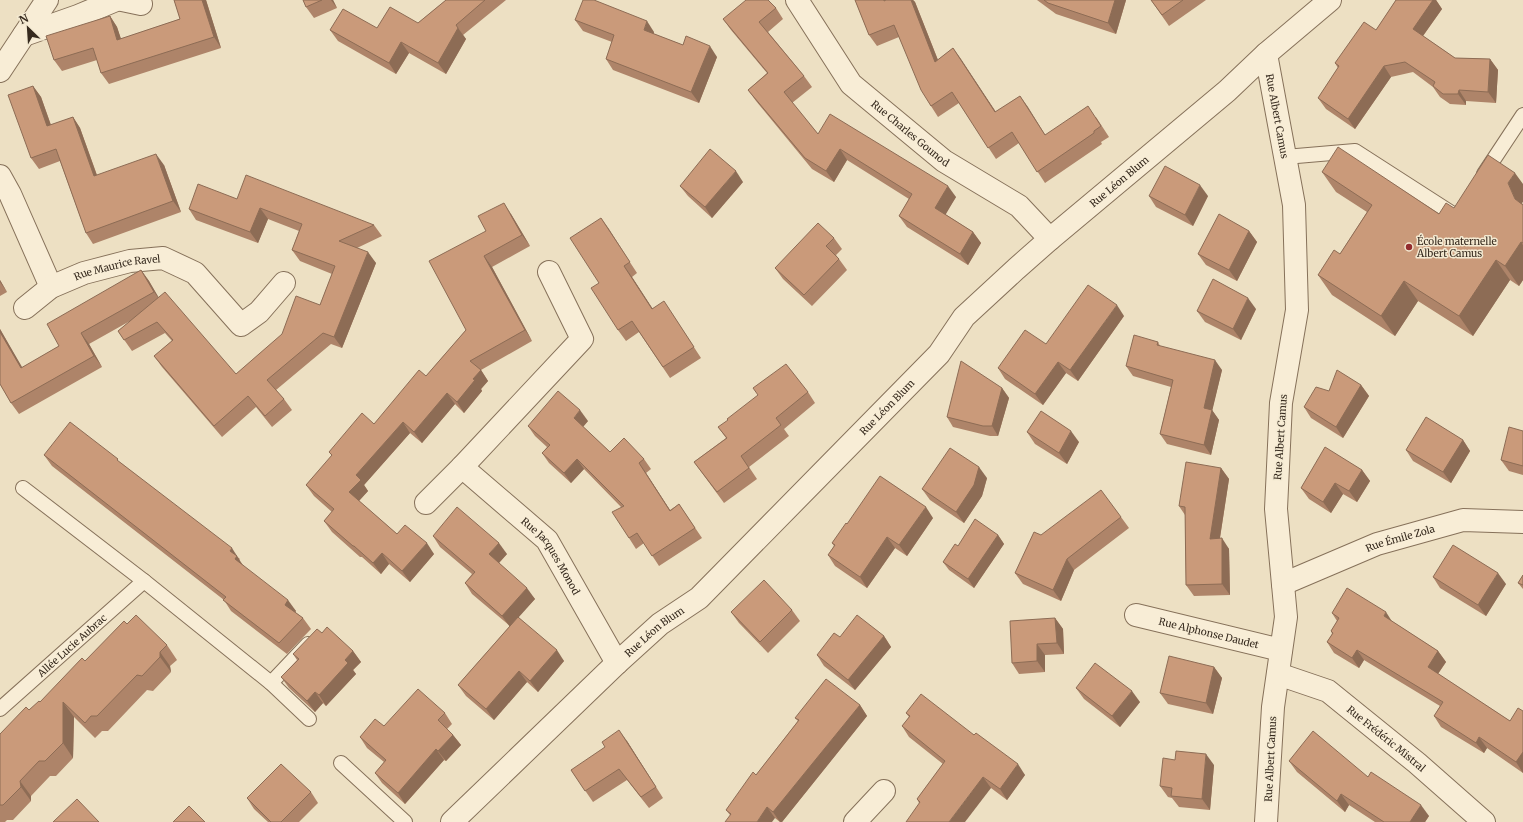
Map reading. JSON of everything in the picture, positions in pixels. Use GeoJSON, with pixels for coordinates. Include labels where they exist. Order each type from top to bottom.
{"type":"FeatureCollection","features":[{"type":"Feature","properties":{"kind":"street"},"geometry":{"type":"LineString","coordinates":[[0,71],[47,0]]}},
{"type":"Feature","properties":{"kind":"street"},"geometry":{"type":"LineString","coordinates":[[24,35],[78,16],[116,0]]}},
{"type":"Feature","properties":{"kind":"street","name":"Rue Charles Gounod"},"geometry":{"type":"LineString","coordinates":[[797,0],[851,84],[944,161],[1019,206],[1050,239]]}},
{"type":"Feature","properties":{"kind":"street","name":"Rue Léon Blum"},"geometry":{"type":"LineString","coordinates":[[452,822],[617,663],[660,624],[699,598],[938,354],[964,317],[1050,239],[1227,91],[1266,54],[1330,0]]}},
{"type":"Feature","properties":{"kind":"street","name":"Rue Albert Camus"},"geometry":{"type":"LineString","coordinates":[[1266,54],[1294,205],[1297,310],[1281,411],[1276,509],[1286,617],[1273,707],[1266,822]]}},
{"type":"Feature","properties":{"kind":"street"},"geometry":{"type":"LineString","coordinates":[[0,176],[10,194],[51,287]]}},
{"type":"Feature","properties":{"kind":"street","name":"Rue Maurice Ravel"},"geometry":{"type":"LineString","coordinates":[[25,308],[51,287],[84,274],[130,261],[162,258],[195,273],[241,325],[259,312],[284,283]]}},
{"type":"Feature","properties":{"kind":"street"},"geometry":{"type":"LineString","coordinates":[[426,503],[462,467],[582,339],[549,272]]}},
{"type":"Feature","properties":{"kind":"street","name":"Rue Jacques Monod"},"geometry":{"type":"LineString","coordinates":[[462,467],[547,540],[617,663]]}},
{"type":"Feature","properties":{"kind":"street","name":"Rue Émile Zola"},"geometry":{"type":"LineString","coordinates":[[1283,584],[1376,544],[1463,520],[1523,522]]}},
{"type":"Feature","properties":{"kind":"street","name":"Rue Alphonse Daudet"},"geometry":{"type":"LineString","coordinates":[[1136,615],[1281,650]]}},
{"type":"Feature","properties":{"kind":"street","name":"Rue Frédéric Mistral"},"geometry":{"type":"LineString","coordinates":[[1278,674],[1328,691],[1417,764],[1484,822]]}},
{"type":"Feature","properties":{"kind":"street"},"geometry":{"type":"LineString","coordinates":[[855,822],[884,791]]}},
{"type":"Feature","properties":{"kind":"lane"},"geometry":{"type":"LineString","coordinates":[[1477,184],[1523,115]]}},
{"type":"Feature","properties":{"kind":"lane"},"geometry":{"type":"LineString","coordinates":[[1285,157],[1355,151],[1456,216],[1464,203]]}},
{"type":"Feature","properties":{"kind":"lane"},"geometry":{"type":"LineString","coordinates":[[23,488],[144,581],[271,684],[309,719]]}},
{"type":"Feature","properties":{"kind":"lane","name":"Allée Lucie Aubrac"},"geometry":{"type":"LineString","coordinates":[[0,709],[144,581]]}},
{"type":"Feature","properties":{"kind":"lane"},"geometry":{"type":"LineString","coordinates":[[271,684],[319,633]]}},
{"type":"Feature","properties":{"kind":"lane"},"geometry":{"type":"LineString","coordinates":[[341,763],[405,822]]}},
{"type":"Feature","properties":{"kind":"building"},"geometry":{"type":"Polygon","coordinates":[[[174,0],[202,0],[214,37],[101,73],[93,48],[54,60],[46,36],[110,16],[117,40],[180,19],[174,0]]]}},
{"type":"Feature","properties":{"kind":"building"},"geometry":{"type":"Polygon","coordinates":[[[303,0],[322,0],[306,7],[303,0]]]}},
{"type":"Feature","properties":{"kind":"building"},"geometry":{"type":"Polygon","coordinates":[[[446,0],[485,0],[456,25],[458,28],[438,63],[401,42],[389,63],[330,30],[343,9],[377,28],[390,7],[418,23],[446,0]]]}},
{"type":"Feature","properties":{"kind":"building"},"geometry":{"type":"Polygon","coordinates":[[[583,0],[594,0],[647,21],[644,30],[683,45],[686,36],[710,46],[691,92],[606,59],[614,35],[575,20],[583,0]]]}},
{"type":"Feature","properties":{"kind":"building"},"geometry":{"type":"Polygon","coordinates":[[[746,0],[768,0],[776,8],[759,22],[804,76],[784,92],[818,134],[830,114],[948,186],[935,208],[973,232],[960,254],[899,216],[912,194],[840,149],[826,171],[805,158],[748,90],[768,73],[723,19],[746,0]]]}},
{"type":"Feature","properties":{"kind":"building"},"geometry":{"type":"Polygon","coordinates":[[[855,0],[911,0],[935,62],[953,48],[995,112],[1020,96],[1045,135],[1088,106],[1101,126],[1094,131],[1094,133],[1037,172],[1012,132],[988,148],[952,92],[931,106],[921,90],[894,25],[869,35],[855,0]]]}},
{"type":"Feature","properties":{"kind":"building"},"geometry":{"type":"Polygon","coordinates":[[[1044,0],[1115,0],[1108,23],[1048,3],[1044,0]]]}},
{"type":"Feature","properties":{"kind":"building"},"geometry":{"type":"Polygon","coordinates":[[[1151,0],[1183,0],[1162,15],[1151,0]]]}},
{"type":"Feature","properties":{"kind":"building"},"geometry":{"type":"Polygon","coordinates":[[[1396,0],[1433,0],[1413,29],[1455,58],[1490,59],[1488,92],[1459,90],[1458,94],[1443,94],[1433,86],[1435,82],[1405,62],[1384,66],[1348,119],[1318,98],[1339,66],[1335,63],[1364,22],[1376,30],[1396,0]]]}},
{"type":"Feature","properties":{"kind":"building"},"geometry":{"type":"Polygon","coordinates":[[[33,86],[47,126],[73,117],[94,176],[156,154],[173,201],[86,233],[56,149],[31,158],[8,95],[33,86]]]}},
{"type":"Feature","properties":{"kind":"building","name":"École maternelle Albert Camus"},"geometry":{"type":"Polygon","coordinates":[[[1338,147],[1439,214],[1446,203],[1454,208],[1488,155],[1515,173],[1508,183],[1515,199],[1523,205],[1523,243],[1521,242],[1505,266],[1496,260],[1459,316],[1404,281],[1381,316],[1318,275],[1334,250],[1340,254],[1372,205],[1322,172],[1338,147]]]}},
{"type":"Feature","properties":{"kind":"building"},"geometry":{"type":"Polygon","coordinates":[[[710,149],[736,171],[705,207],[680,186],[710,149]]]}},
{"type":"Feature","properties":{"kind":"building"},"geometry":{"type":"Polygon","coordinates":[[[1165,166],[1200,185],[1185,215],[1149,196],[1165,166]]]}},
{"type":"Feature","properties":{"kind":"building"},"geometry":{"type":"Polygon","coordinates":[[[246,175],[374,225],[339,241],[368,252],[334,337],[323,333],[267,380],[284,399],[265,416],[248,396],[214,426],[154,356],[173,340],[157,322],[124,340],[118,331],[165,292],[236,374],[282,334],[296,296],[320,305],[335,266],[292,250],[302,224],[260,208],[250,232],[189,209],[198,184],[237,199],[246,175]]]}},
{"type":"Feature","properties":{"kind":"building"},"geometry":{"type":"Polygon","coordinates":[[[504,203],[522,235],[484,256],[525,330],[470,361],[481,370],[457,402],[447,393],[414,432],[403,422],[356,475],[361,480],[349,492],[397,534],[405,525],[427,543],[402,571],[382,553],[373,563],[324,521],[334,509],[306,485],[332,455],[329,452],[362,413],[374,424],[419,370],[426,376],[466,330],[429,261],[486,231],[478,216],[504,203]]]}},
{"type":"Feature","properties":{"kind":"building"},"geometry":{"type":"Polygon","coordinates":[[[1219,214],[1249,231],[1229,270],[1198,254],[1219,214]]]}},
{"type":"Feature","properties":{"kind":"building"},"geometry":{"type":"Polygon","coordinates":[[[601,218],[630,262],[624,266],[652,309],[664,301],[694,347],[663,367],[632,321],[618,330],[591,288],[599,283],[570,238],[601,218]]]}},
{"type":"Feature","properties":{"kind":"building"},"geometry":{"type":"Polygon","coordinates":[[[818,223],[834,238],[826,246],[839,259],[804,295],[775,268],[818,223]]]}},
{"type":"Feature","properties":{"kind":"building"},"geometry":{"type":"Polygon","coordinates":[[[141,270],[154,292],[81,333],[94,356],[11,403],[0,384],[0,332],[21,368],[59,346],[47,324],[141,270]]]}},
{"type":"Feature","properties":{"kind":"building"},"geometry":{"type":"Polygon","coordinates":[[[1213,279],[1248,298],[1233,329],[1197,311],[1213,279]]]}},
{"type":"Feature","properties":{"kind":"building"},"geometry":{"type":"Polygon","coordinates":[[[1088,285],[1117,305],[1070,370],[1058,362],[1035,394],[998,368],[1025,330],[1046,344],[1088,285]]]}},
{"type":"Feature","properties":{"kind":"building"},"geometry":{"type":"Polygon","coordinates":[[[1134,335],[1158,342],[1157,345],[1215,360],[1204,408],[1212,410],[1204,445],[1160,434],[1173,380],[1126,366],[1134,335]]]}},
{"type":"Feature","properties":{"kind":"building"},"geometry":{"type":"Polygon","coordinates":[[[961,361],[1002,388],[992,426],[983,426],[947,417],[961,361]]]}},
{"type":"Feature","properties":{"kind":"building"},"geometry":{"type":"Polygon","coordinates":[[[786,364],[808,392],[776,418],[781,425],[741,456],[749,468],[717,492],[694,462],[727,438],[718,427],[758,395],[753,388],[786,364]]]}},
{"type":"Feature","properties":{"kind":"building"},"geometry":{"type":"Polygon","coordinates":[[[1337,370],[1361,385],[1336,427],[1304,407],[1316,387],[1329,391],[1337,370]]]}},
{"type":"Feature","properties":{"kind":"building"},"geometry":{"type":"Polygon","coordinates":[[[558,391],[580,410],[574,418],[610,452],[624,438],[644,459],[639,463],[670,511],[679,504],[695,528],[652,556],[637,533],[629,538],[612,512],[624,506],[577,459],[564,473],[542,453],[550,445],[528,426],[558,391]]]}},
{"type":"Feature","properties":{"kind":"building"},"geometry":{"type":"Polygon","coordinates":[[[1041,411],[1071,431],[1059,453],[1027,432],[1041,411]]]}},
{"type":"Feature","properties":{"kind":"building"},"geometry":{"type":"Polygon","coordinates":[[[1426,417],[1463,440],[1443,472],[1406,450],[1426,417]]]}},
{"type":"Feature","properties":{"kind":"building"},"geometry":{"type":"Polygon","coordinates":[[[70,422],[232,548],[230,551],[237,556],[235,559],[288,600],[285,605],[303,618],[279,643],[223,600],[226,597],[44,455],[70,422]]]}},
{"type":"Feature","properties":{"kind":"building"},"geometry":{"type":"Polygon","coordinates":[[[1509,427],[1523,431],[1523,466],[1501,460],[1509,427]]]}},
{"type":"Feature","properties":{"kind":"building"},"geometry":{"type":"Polygon","coordinates":[[[1325,447],[1362,470],[1349,491],[1335,483],[1323,502],[1301,488],[1325,447]]]}},
{"type":"Feature","properties":{"kind":"building"},"geometry":{"type":"Polygon","coordinates":[[[950,448],[979,467],[974,485],[956,512],[922,489],[950,448]]]}},
{"type":"Feature","properties":{"kind":"building"},"geometry":{"type":"Polygon","coordinates":[[[1186,462],[1221,468],[1210,539],[1222,538],[1222,584],[1186,585],[1185,507],[1179,506],[1186,462]]]}},
{"type":"Feature","properties":{"kind":"building"},"geometry":{"type":"Polygon","coordinates":[[[880,476],[926,507],[899,545],[887,537],[860,577],[828,555],[835,545],[832,543],[880,476]]]}},
{"type":"Feature","properties":{"kind":"building"},"geometry":{"type":"Polygon","coordinates":[[[1101,490],[1121,517],[1067,559],[1053,590],[1015,573],[1034,532],[1041,535],[1101,490]]]}},
{"type":"Feature","properties":{"kind":"building"},"geometry":{"type":"Polygon","coordinates":[[[457,507],[499,543],[489,554],[527,588],[502,616],[465,583],[475,572],[433,536],[457,507]]]}},
{"type":"Feature","properties":{"kind":"building"},"geometry":{"type":"Polygon","coordinates":[[[975,519],[998,535],[968,579],[943,562],[955,544],[958,546],[975,519]]]}},
{"type":"Feature","properties":{"kind":"building"},"geometry":{"type":"Polygon","coordinates":[[[1453,545],[1498,573],[1478,605],[1433,577],[1453,545]]]}},
{"type":"Feature","properties":{"kind":"building"},"geometry":{"type":"Polygon","coordinates":[[[1523,575],[1523,585],[1518,583],[1523,575]]]}},
{"type":"Feature","properties":{"kind":"building"},"geometry":{"type":"Polygon","coordinates":[[[764,580],[792,610],[760,642],[731,612],[764,580]]]}},
{"type":"Feature","properties":{"kind":"building"},"geometry":{"type":"Polygon","coordinates":[[[1347,588],[1386,612],[1384,616],[1438,651],[1428,667],[1510,721],[1518,708],[1523,711],[1523,752],[1516,762],[1479,737],[1476,743],[1434,716],[1443,702],[1357,650],[1352,658],[1327,642],[1333,633],[1331,631],[1339,618],[1332,613],[1347,588]]]}},
{"type":"Feature","properties":{"kind":"building"},"geometry":{"type":"Polygon","coordinates":[[[136,615],[167,645],[160,652],[160,657],[142,676],[137,675],[97,716],[91,716],[85,723],[63,702],[63,743],[45,761],[39,761],[20,781],[21,787],[3,805],[0,805],[0,734],[26,707],[29,710],[39,701],[40,702],[82,658],[85,661],[124,621],[127,624],[136,615]]]}},
{"type":"Feature","properties":{"kind":"building"},"geometry":{"type":"Polygon","coordinates":[[[857,615],[884,636],[848,680],[817,655],[834,633],[840,637],[857,615]]]}},
{"type":"Feature","properties":{"kind":"building"},"geometry":{"type":"Polygon","coordinates":[[[518,617],[557,650],[530,681],[519,671],[486,709],[458,685],[518,617]]]}},
{"type":"Feature","properties":{"kind":"building"},"geometry":{"type":"Polygon","coordinates":[[[1055,618],[1057,643],[1037,644],[1037,661],[1012,663],[1010,621],[1055,618]]]}},
{"type":"Feature","properties":{"kind":"building"},"geometry":{"type":"Polygon","coordinates":[[[327,627],[353,651],[345,660],[348,663],[319,695],[315,692],[307,701],[281,677],[299,659],[293,654],[317,629],[322,633],[327,627]]]}},
{"type":"Feature","properties":{"kind":"building"},"geometry":{"type":"Polygon","coordinates":[[[1169,656],[1214,667],[1206,703],[1160,693],[1169,656]]]}},
{"type":"Feature","properties":{"kind":"building"},"geometry":{"type":"Polygon","coordinates":[[[1095,663],[1132,691],[1112,716],[1076,688],[1095,663]]]}},
{"type":"Feature","properties":{"kind":"building"},"geometry":{"type":"Polygon","coordinates":[[[826,679],[860,705],[773,812],[767,807],[757,822],[725,822],[731,814],[726,810],[753,772],[756,775],[799,720],[795,718],[826,679]]]}},
{"type":"Feature","properties":{"kind":"building"},"geometry":{"type":"Polygon","coordinates":[[[418,689],[445,713],[438,720],[453,735],[438,751],[436,749],[398,793],[375,773],[386,760],[360,737],[375,719],[384,726],[418,689]]]}},
{"type":"Feature","properties":{"kind":"building"},"geometry":{"type":"Polygon","coordinates":[[[921,694],[974,735],[976,733],[1018,764],[1000,789],[983,777],[949,822],[906,822],[920,802],[917,799],[945,761],[902,726],[910,716],[906,713],[921,694]]]}},
{"type":"Feature","properties":{"kind":"building"},"geometry":{"type":"Polygon","coordinates":[[[619,730],[656,787],[641,797],[619,769],[585,791],[571,770],[605,747],[602,742],[619,730]]]}},
{"type":"Feature","properties":{"kind":"building"},"geometry":{"type":"Polygon","coordinates":[[[1313,731],[1368,777],[1371,772],[1421,805],[1410,822],[1384,822],[1341,794],[1337,801],[1289,761],[1313,731]]]}},
{"type":"Feature","properties":{"kind":"building"},"geometry":{"type":"Polygon","coordinates":[[[1176,751],[1206,754],[1202,799],[1171,796],[1172,788],[1160,786],[1163,758],[1175,760],[1176,751]]]}},
{"type":"Feature","properties":{"kind":"building"},"geometry":{"type":"Polygon","coordinates":[[[281,764],[311,792],[281,822],[271,822],[247,798],[281,764]]]}},
{"type":"Feature","properties":{"kind":"building"},"geometry":{"type":"Polygon","coordinates":[[[77,799],[99,822],[53,822],[77,799]]]}},
{"type":"Feature","properties":{"kind":"building"},"geometry":{"type":"Polygon","coordinates":[[[189,806],[205,822],[173,822],[189,806]]]}},
{"type":"Feature","properties":{"kind":"place","name":"École maternelle Albert Camus"},"geometry":{"type":"Point","coordinates":[1409,247]}}]}
